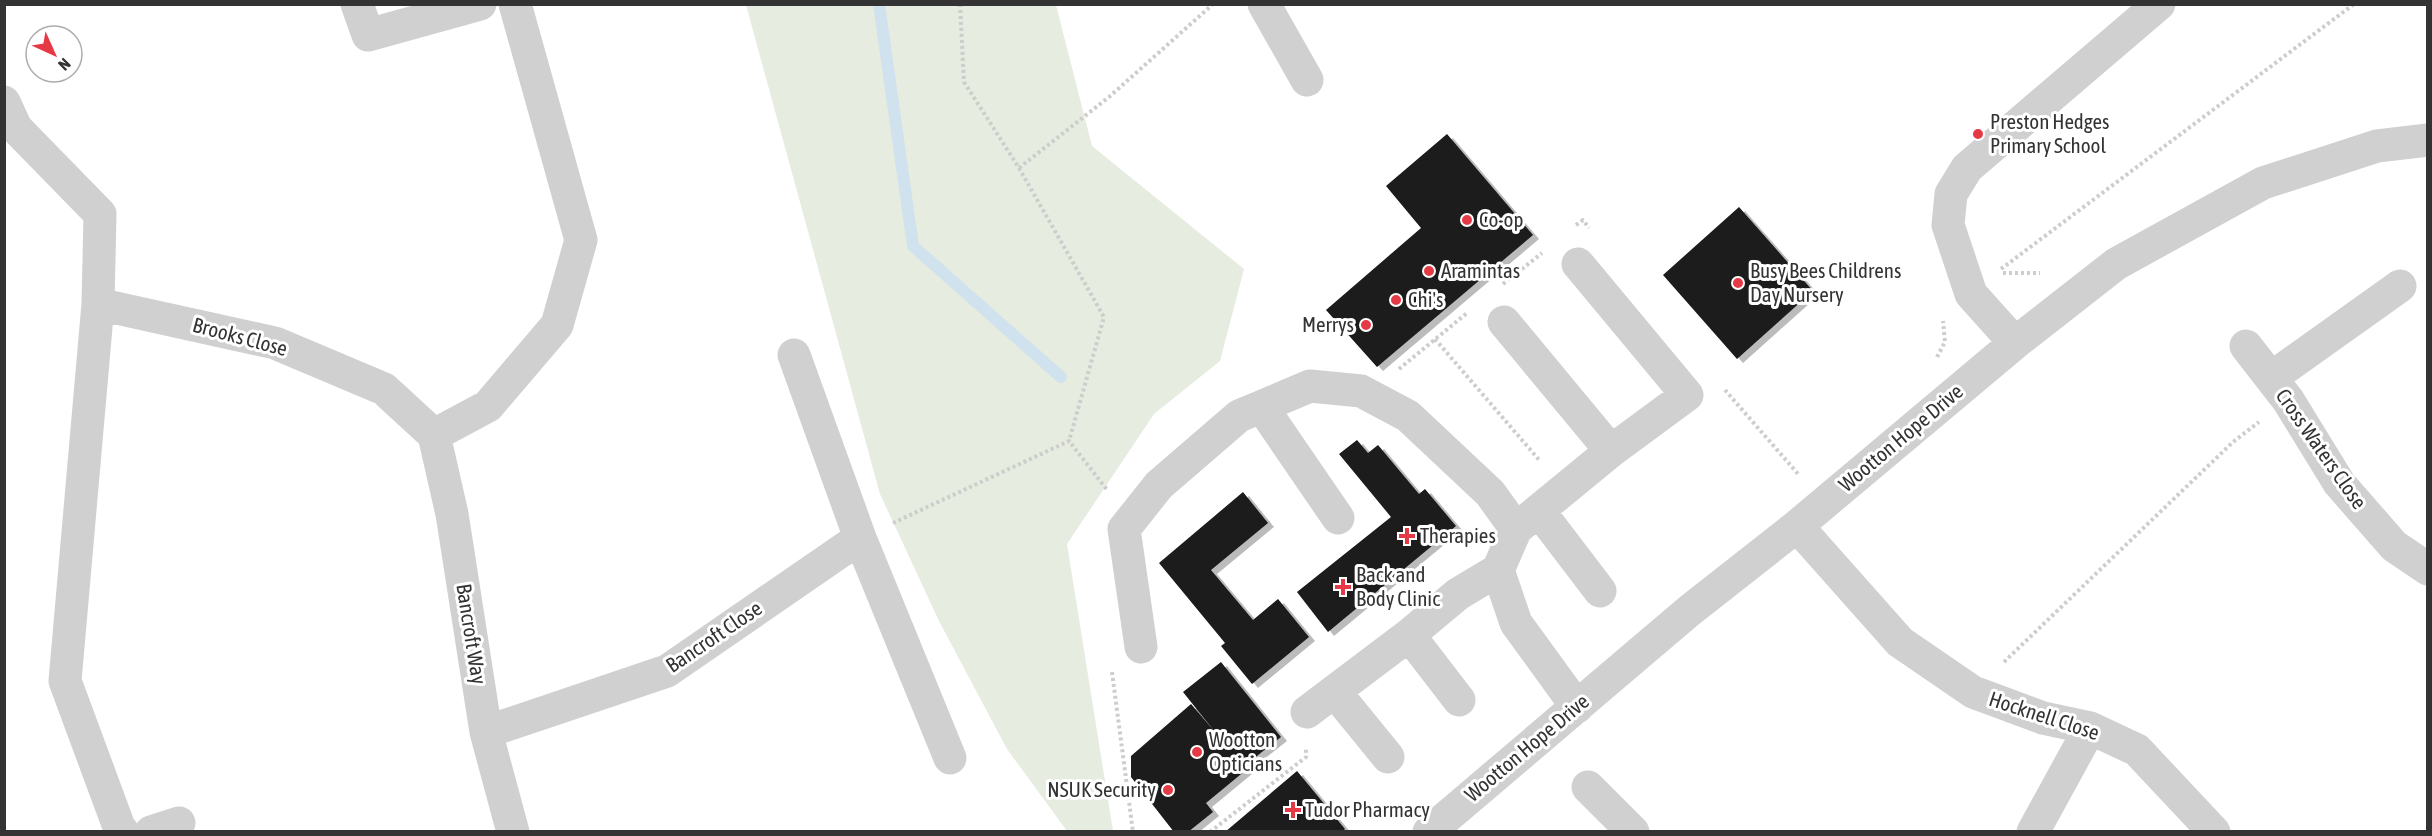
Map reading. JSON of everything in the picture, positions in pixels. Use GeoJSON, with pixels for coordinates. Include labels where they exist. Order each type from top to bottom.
{"type":"FeatureCollection","features":[{"type":"Feature","properties":{"kind":"street"},"geometry":{"type":"LineString","coordinates":[[357,4],[368,35],[480,4]]}},
{"type":"Feature","properties":{"kind":"street"},"geometry":{"type":"LineString","coordinates":[[434,435],[488,406],[557,325],[581,240],[515,4]]}},
{"type":"Feature","properties":{"kind":"street"},"geometry":{"type":"LineString","coordinates":[[1264,4],[1306,80]]}},
{"type":"Feature","properties":{"kind":"street"},"geometry":{"type":"LineString","coordinates":[[2014,343],[1971,294],[1947,225],[1951,194],[1968,168],[2159,4]]}},
{"type":"Feature","properties":{"kind":"street"},"geometry":{"type":"LineString","coordinates":[[4,102],[16,128],[100,214],[98,304],[65,681],[119,827],[123,831]]}},
{"type":"Feature","properties":{"kind":"street","name":"Wootton Hope Drive"},"geometry":{"type":"LineString","coordinates":[[1429,831],[1689,611],[1797,526],[2014,343],[2116,264],[2263,183],[2377,146],[2427,140]]}},
{"type":"Feature","properties":{"kind":"street"},"geometry":{"type":"LineString","coordinates":[[1307,712],[1409,635],[1458,594],[1498,570],[1527,520],[1611,451],[1687,395],[1578,264]]}},
{"type":"Feature","properties":{"kind":"street"},"geometry":{"type":"LineString","coordinates":[[2279,389],[2400,286]]}},
{"type":"Feature","properties":{"kind":"street","name":"Brooks Close"},"geometry":{"type":"LineString","coordinates":[[98,304],[275,343],[384,389],[434,435]]}},
{"type":"Feature","properties":{"kind":"street"},"geometry":{"type":"LineString","coordinates":[[1504,322],[1611,451]]}},
{"type":"Feature","properties":{"kind":"street","name":"Cross Waters Close"},"geometry":{"type":"LineString","coordinates":[[2246,346],[2279,389],[2339,483],[2394,546],[2427,569]]}},
{"type":"Feature","properties":{"kind":"street"},"geometry":{"type":"LineString","coordinates":[[794,356],[860,538],[950,758]]}},
{"type":"Feature","properties":{"kind":"street"},"geometry":{"type":"LineString","coordinates":[[1141,647],[1124,529],[1159,485],[1239,416],[1310,386],[1361,391],[1408,416],[1490,493],[1527,520],[1600,591]]}},
{"type":"Feature","properties":{"kind":"street"},"geometry":{"type":"LineString","coordinates":[[1262,407],[1338,518]]}},
{"type":"Feature","properties":{"kind":"street","name":"Bancroft Way"},"geometry":{"type":"LineString","coordinates":[[434,435],[452,514],[486,732],[513,831]]}},
{"type":"Feature","properties":{"kind":"street","name":"Hocknell Close"},"geometry":{"type":"LineString","coordinates":[[1797,526],[1900,642],[1973,692],[2043,718],[2090,728],[2137,750],[2214,831]]}},
{"type":"Feature","properties":{"kind":"street","name":"Bancroft Close"},"geometry":{"type":"LineString","coordinates":[[486,732],[667,671],[860,538]]}},
{"type":"Feature","properties":{"kind":"street"},"geometry":{"type":"LineString","coordinates":[[1498,570],[1516,623],[1577,707]]}},
{"type":"Feature","properties":{"kind":"street"},"geometry":{"type":"LineString","coordinates":[[1409,635],[1459,700]]}},
{"type":"Feature","properties":{"kind":"street"},"geometry":{"type":"LineString","coordinates":[[1335,692],[1388,757]]}},
{"type":"Feature","properties":{"kind":"street"},"geometry":{"type":"LineString","coordinates":[[2033,831],[2090,728]]}},
{"type":"Feature","properties":{"kind":"street"},"geometry":{"type":"LineString","coordinates":[[1588,787],[1633,831]]}},
{"type":"Feature","properties":{"kind":"path"},"geometry":{"type":"LineString","coordinates":[[860,538],[1069,441],[1104,317],[1019,168],[964,82],[960,4]]}},
{"type":"Feature","properties":{"kind":"path"},"geometry":{"type":"LineString","coordinates":[[1019,168],[1109,97],[1214,4]]}},
{"type":"Feature","properties":{"kind":"path"},"geometry":{"type":"LineString","coordinates":[[1996,273],[2354,4]]}},
{"type":"Feature","properties":{"kind":"path"},"geometry":{"type":"LineString","coordinates":[[1574,226],[1583,220]]}},
{"type":"Feature","properties":{"kind":"path"},"geometry":{"type":"LineString","coordinates":[[1499,287],[1550,246]]}},
{"type":"Feature","properties":{"kind":"path"},"geometry":{"type":"LineString","coordinates":[[1936,360],[1945,342],[1942,321],[1971,294]]}},
{"type":"Feature","properties":{"kind":"path"},"geometry":{"type":"LineString","coordinates":[[1436,339],[1475,307]]}},
{"type":"Feature","properties":{"kind":"path"},"geometry":{"type":"LineString","coordinates":[[1973,692],[2233,442],[2279,389]]}},
{"type":"Feature","properties":{"kind":"path"},"geometry":{"type":"LineString","coordinates":[[1069,441],[1114,499]]}},
{"type":"Feature","properties":{"kind":"path"},"geometry":{"type":"LineString","coordinates":[[1791,482],[1800,475]]}},
{"type":"Feature","properties":{"kind":"path"},"geometry":{"type":"LineString","coordinates":[[1210,831],[1306,757],[1307,712]]}},
{"type":"Feature","properties":{"kind":"shaded area"},"geometry":{"type":"Polygon","coordinates":[[[746,5],[1056,5],[1092,146],[1244,269],[1220,361],[1154,414],[1067,544],[1113,831],[1067,831],[1007,749],[939,621],[880,494],[746,5]]]}},
{"type":"Feature","properties":{"kind":"building"},"geometry":{"type":"Polygon","coordinates":[[[1447,134],[1533,235],[1377,367],[1326,310],[1421,228],[1386,186],[1447,134]]]}},
{"type":"Feature","properties":{"kind":"building","name":"Busy Bees Childrens Day Nursery"},"geometry":{"type":"Polygon","coordinates":[[[1739,207],[1813,291],[1737,359],[1663,275],[1739,207]]]}},
{"type":"Feature","properties":{"kind":"building"},"geometry":{"type":"Polygon","coordinates":[[[1357,440],[1368,453],[1378,445],[1419,494],[1425,489],[1456,526],[1328,632],[1297,592],[1391,517],[1339,454],[1357,440]]]}},
{"type":"Feature","properties":{"kind":"building"},"geometry":{"type":"Polygon","coordinates":[[[1243,492],[1268,523],[1211,570],[1253,620],[1278,599],[1309,637],[1252,684],[1221,646],[1225,643],[1159,563],[1243,492]]]}},
{"type":"Feature","properties":{"kind":"building"},"geometry":{"type":"Polygon","coordinates":[[[1221,662],[1281,737],[1243,767],[1246,770],[1206,803],[1213,812],[1188,832],[1174,832],[1131,777],[1131,756],[1191,704],[1215,732],[1183,692],[1221,662]]]}},
{"type":"Feature","properties":{"kind":"building"},"geometry":{"type":"Polygon","coordinates":[[[1297,771],[1345,829],[1342,832],[1225,832],[1297,771]]]}},
{"type":"Feature","properties":{"kind":"waterway"},"geometry":{"type":"LineString","coordinates":[[879,4],[913,246],[1061,377]]}},
{"type":"Feature","properties":{"kind":"place","name":"Preston Hedges Primary School"},"geometry":{"type":"Point","coordinates":[1978,134]}},
{"type":"Feature","properties":{"kind":"place","name":"Co-op"},"geometry":{"type":"Point","coordinates":[1467,220]}},
{"type":"Feature","properties":{"kind":"place","name":"Aramintas"},"geometry":{"type":"Point","coordinates":[1429,271]}},
{"type":"Feature","properties":{"kind":"place","name":"Busy Bees Childrens Day Nursery"},"geometry":{"type":"Point","coordinates":[1738,283]}},
{"type":"Feature","properties":{"kind":"place","name":"Chi's"},"geometry":{"type":"Point","coordinates":[1396,300]}},
{"type":"Feature","properties":{"kind":"place","name":"Merrys"},"geometry":{"type":"Point","coordinates":[1366,325]}},
{"type":"Feature","properties":{"kind":"place","name":"Therapies"},"geometry":{"type":"Point","coordinates":[1407,536]}},
{"type":"Feature","properties":{"kind":"place","name":"Back and Body Clinic"},"geometry":{"type":"Point","coordinates":[1343,587]}},
{"type":"Feature","properties":{"kind":"place","name":"Wootton Opticians"},"geometry":{"type":"Point","coordinates":[1197,752]}},
{"type":"Feature","properties":{"kind":"place","name":"NSUK Security"},"geometry":{"type":"Point","coordinates":[1168,790]}},
{"type":"Feature","properties":{"kind":"place","name":"Tudor Pharmacy"},"geometry":{"type":"Point","coordinates":[1293,810]}}]}
